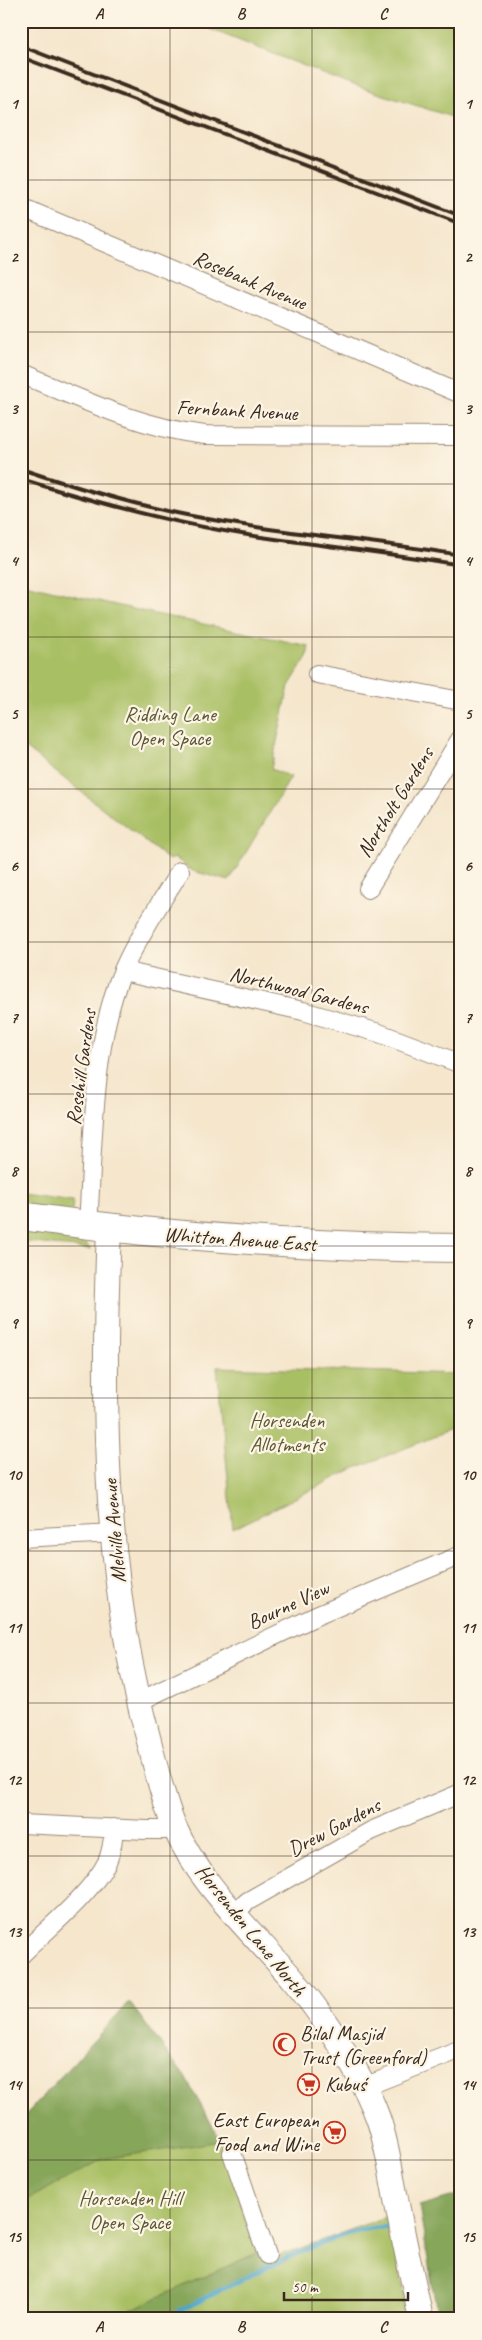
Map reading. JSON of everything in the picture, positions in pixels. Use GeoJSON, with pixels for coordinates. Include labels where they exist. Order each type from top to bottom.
{"type":"FeatureCollection","features":[{"type":"Feature","properties":{"kind":"main road","name":"Whitton Avenue East"},"geometry":{"type":"LineString","coordinates":[[21,1216],[98,1227],[258,1242],[461,1248]]}},
{"type":"Feature","properties":{"kind":"street","name":"Rosebank Avenue"},"geometry":{"type":"LineString","coordinates":[[21,207],[461,394]]}},
{"type":"Feature","properties":{"kind":"street","name":"Fernbank Avenue"},"geometry":{"type":"LineString","coordinates":[[21,374],[147,424],[176,432],[205,435],[461,436]]}},
{"type":"Feature","properties":{"kind":"street"},"geometry":{"type":"LineString","coordinates":[[317,674],[461,701]]}},
{"type":"Feature","properties":{"kind":"street","name":"Northolt Gardens"},"geometry":{"type":"LineString","coordinates":[[368,889],[461,738]]}},
{"type":"Feature","properties":{"kind":"street","name":"Rosehill Gardens"},"geometry":{"type":"LineString","coordinates":[[98,1227],[99,1074],[107,1019],[122,971],[140,936],[180,872]]}},
{"type":"Feature","properties":{"kind":"street","name":"Northwood Gardens"},"geometry":{"type":"LineString","coordinates":[[122,971],[304,1011],[379,1034],[461,1064]]}},
{"type":"Feature","properties":{"kind":"street","name":"Melville Avenue"},"geometry":{"type":"LineString","coordinates":[[98,1227],[104,1331],[105,1416],[122,1615],[138,1702],[174,1826]]}},
{"type":"Feature","properties":{"kind":"street"},"geometry":{"type":"LineString","coordinates":[[21,1538],[114,1534]]}},
{"type":"Feature","properties":{"kind":"street","name":"Bourne View"},"geometry":{"type":"LineString","coordinates":[[138,1702],[316,1616],[461,1555]]}},
{"type":"Feature","properties":{"kind":"street","name":"Drew Gardens"},"geometry":{"type":"LineString","coordinates":[[235,1912],[272,1887],[371,1831],[461,1793]]}},
{"type":"Feature","properties":{"kind":"street"},"geometry":{"type":"LineString","coordinates":[[21,1824],[164,1830],[174,1826]]}},
{"type":"Feature","properties":{"kind":"street","name":"Horsenden Lane North"},"geometry":{"type":"LineString","coordinates":[[174,1826],[192,1858],[320,2014],[364,2087],[386,2142],[421,2319]]}},
{"type":"Feature","properties":{"kind":"street"},"geometry":{"type":"LineString","coordinates":[[21,1955],[94,1882],[107,1861],[112,1847],[114,1828]]}},
{"type":"Feature","properties":{"kind":"street"},"geometry":{"type":"LineString","coordinates":[[364,2087],[461,2049]]}},
{"type":"Feature","properties":{"kind":"street"},"geometry":{"type":"LineString","coordinates":[[232,2153],[267,2255]]}},
{"type":"Feature","properties":{"kind":"green space"},"geometry":{"type":"Polygon","coordinates":[[[189,21],[461,21],[461,120],[353,85],[189,21]]]}},
{"type":"Feature","properties":{"kind":"green space","name":"Ridding Lane Open Space"},"geometry":{"type":"Polygon","coordinates":[[[21,585],[29,585],[309,646],[307,657],[289,686],[271,769],[291,777],[229,881],[193,871],[175,858],[169,860],[21,745],[21,585]]]}},
{"type":"Feature","properties":{"kind":"green space"},"geometry":{"type":"Polygon","coordinates":[[[21,1193],[73,1200],[72,1211],[21,1206],[21,1193]]]}},
{"type":"Feature","properties":{"kind":"green space"},"geometry":{"type":"Polygon","coordinates":[[[21,1229],[74,1235],[75,1242],[86,1244],[91,1250],[21,1241],[21,1229]]]}},
{"type":"Feature","properties":{"kind":"green space","name":"Horsenden Allotments"},"geometry":{"type":"Polygon","coordinates":[[[217,1367],[461,1374],[461,1426],[353,1469],[233,1529],[217,1367]]]}},
{"type":"Feature","properties":{"kind":"green space","name":"Horsenden Hill Open Space"},"geometry":{"type":"Polygon","coordinates":[[[129,2002],[185,2077],[221,2141],[260,2263],[388,2216],[410,2319],[21,2319],[21,2120],[129,2002]]]}},
{"type":"Feature","properties":{"kind":"green space"},"geometry":{"type":"Polygon","coordinates":[[[129,2002],[185,2077],[221,2141],[103,2159],[21,2203],[21,2120],[129,2002]]]}},
{"type":"Feature","properties":{"kind":"green space"},"geometry":{"type":"Polygon","coordinates":[[[461,2194],[461,2319],[438,2319],[419,2206],[461,2194]]]}},
{"type":"Feature","properties":{"kind":"green space"},"geometry":{"type":"Polygon","coordinates":[[[263,2250],[271,2266],[166,2319],[110,2319],[263,2250]]]}},
{"type":"Feature","properties":{"kind":"waterway"},"geometry":{"type":"LineString","coordinates":[[165,2319],[282,2260],[318,2245],[351,2233],[377,2227],[394,2230]]}},
{"type":"Feature","properties":{"kind":"railway"},"geometry":{"type":"LineString","coordinates":[[21,46],[461,216]]}},
{"type":"Feature","properties":{"kind":"railway"},"geometry":{"type":"LineString","coordinates":[[21,57],[461,224]]}},
{"type":"Feature","properties":{"kind":"railway"},"geometry":{"type":"LineString","coordinates":[[21,469],[130,502],[167,511],[277,530],[461,555]]}},
{"type":"Feature","properties":{"kind":"railway"},"geometry":{"type":"LineString","coordinates":[[21,479],[107,504],[224,531],[461,565]]}},
{"type":"Feature","properties":{"kind":"place","name":"Bilal Masjid Trust (Greenford)"},"geometry":{"type":"Point","coordinates":[284,2045]}},
{"type":"Feature","properties":{"kind":"place","name":"Kubuś"},"geometry":{"type":"Point","coordinates":[309,2084]}},
{"type":"Feature","properties":{"kind":"place","name":"East European Food and Wine"},"geometry":{"type":"Point","coordinates":[335,2132]}}]}
